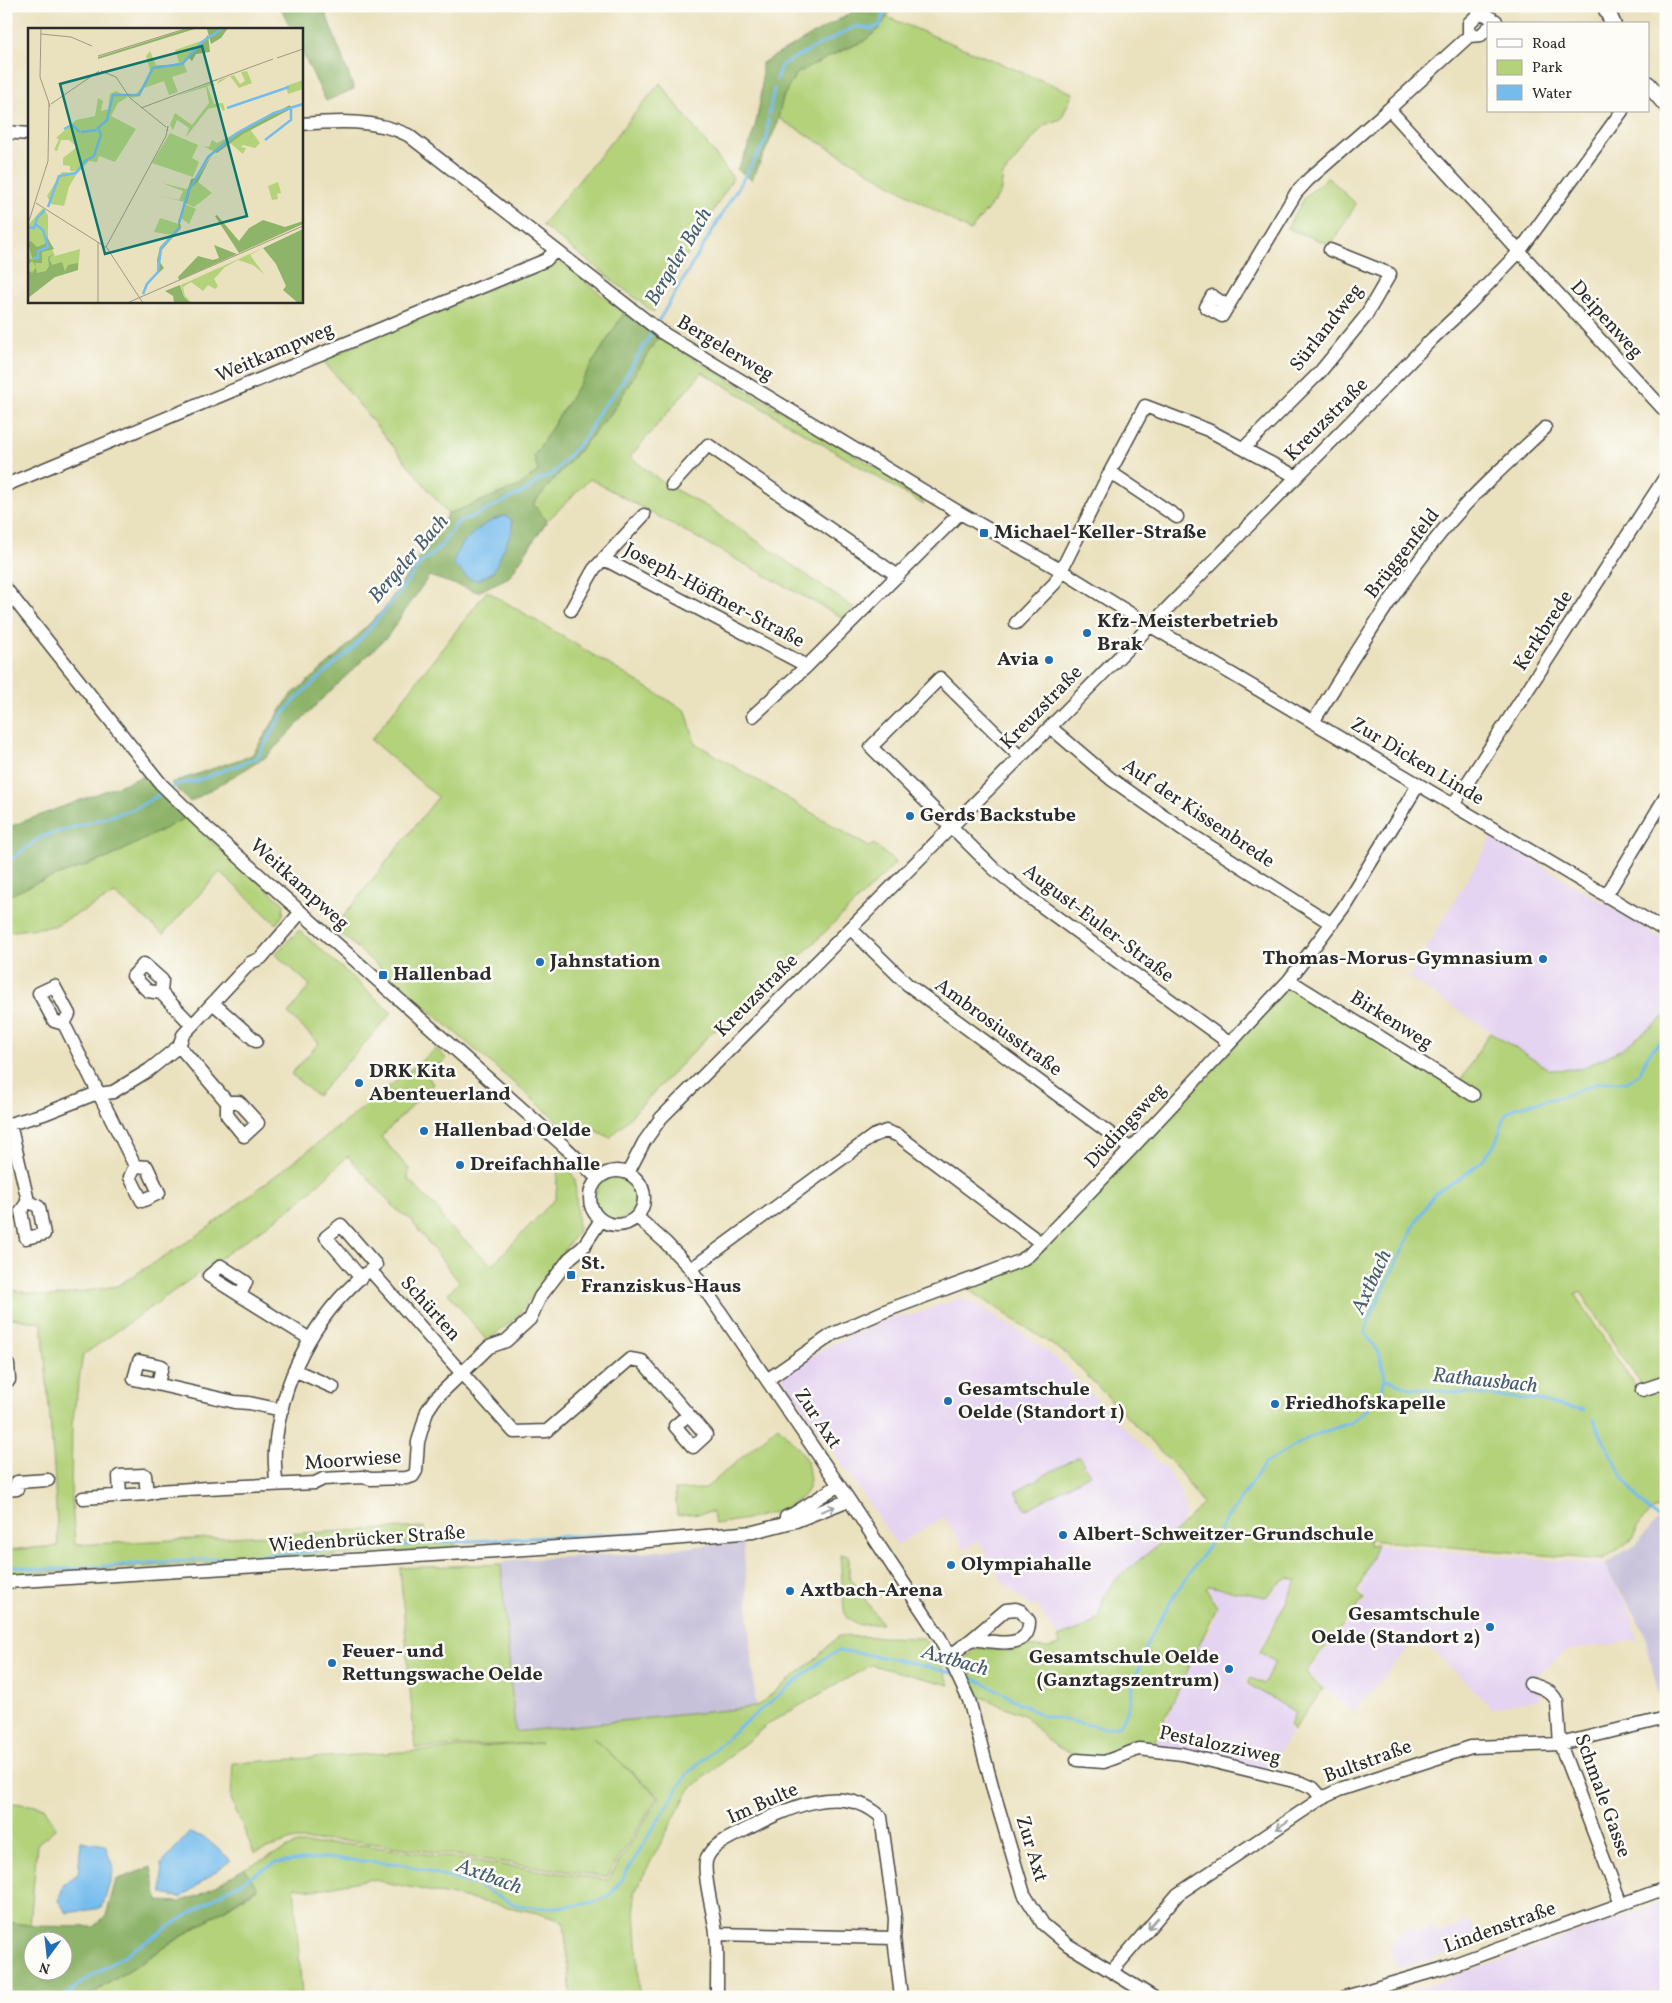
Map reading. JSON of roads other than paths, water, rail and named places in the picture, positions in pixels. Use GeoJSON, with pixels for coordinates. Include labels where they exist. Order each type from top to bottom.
{"type":"FeatureCollection","features":[{"type":"Feature","properties":{"kind":"main road"},"geometry":{"type":"LineString","coordinates":[[1605,6],[1612,22]]}},
{"type":"Feature","properties":{"kind":"main road"},"geometry":{"type":"LineString","coordinates":[[1650,86],[1666,105]]}},
{"type":"Feature","properties":{"kind":"street"},"geometry":{"type":"LineString","coordinates":[[1469,36],[1469,23],[1481,12],[1496,21],[1495,22]]}},
{"type":"Feature","properties":{"kind":"street"},"geometry":{"type":"LineString","coordinates":[[1228,306],[1296,193],[1308,180],[1469,36],[1481,35],[1487,29]]}},
{"type":"Feature","properties":{"kind":"street","name":"Deipenweg"},"geometry":{"type":"LineString","coordinates":[[1389,109],[1666,412]]}},
{"type":"Feature","properties":{"kind":"street","name":"Kreuzstraße"},"geometry":{"type":"LineString","coordinates":[[628,1173],[644,1142],[660,1118],[952,828],[1149,625],[1519,252],[1621,112]]}},
{"type":"Feature","properties":{"kind":"street","name":"Bergelerweg"},"geometry":{"type":"LineString","coordinates":[[302,124],[360,122],[385,126],[402,132],[662,332],[1149,625]]}},
{"type":"Feature","properties":{"kind":"street"},"geometry":{"type":"LineString","coordinates":[[6,132],[28,134]]}},
{"type":"Feature","properties":{"kind":"street","name":"Sürlandweg"},"geometry":{"type":"LineString","coordinates":[[1244,448],[1320,372],[1365,317],[1390,274],[1330,250]]}},
{"type":"Feature","properties":{"kind":"street","name":"Weitkampweg"},"geometry":{"type":"LineString","coordinates":[[6,485],[546,260],[555,251]]}},
{"type":"Feature","properties":{"kind":"street"},"geometry":{"type":"LineString","coordinates":[[1016,623],[1055,583],[1145,406],[1208,430],[1297,477]]}},
{"type":"Feature","properties":{"kind":"street","name":"Brüggenfeld"},"geometry":{"type":"LineString","coordinates":[[1312,722],[1369,631],[1429,548],[1466,504],[1545,428]]}},
{"type":"Feature","properties":{"kind":"street"},"geometry":{"type":"LineString","coordinates":[[672,485],[708,445],[898,576]]}},
{"type":"Feature","properties":{"kind":"street"},"geometry":{"type":"LineString","coordinates":[[1110,472],[1177,517]]}},
{"type":"Feature","properties":{"kind":"street","name":"Kerkbrede"},"geometry":{"type":"LineString","coordinates":[[1453,805],[1666,476]]}},
{"type":"Feature","properties":{"kind":"street"},"geometry":{"type":"LineString","coordinates":[[753,716],[807,666],[960,513]]}},
{"type":"Feature","properties":{"kind":"street","name":"Joseph-Höffner-Straße"},"geometry":{"type":"LineString","coordinates":[[571,610],[594,569],[644,515]]}},
{"type":"Feature","properties":{"kind":"street","name":"Joseph-Höffner-Straße"},"geometry":{"type":"LineString","coordinates":[[604,559],[807,666]]}},
{"type":"Feature","properties":{"kind":"street","name":"Weitkampweg"},"geometry":{"type":"LineString","coordinates":[[6,590],[161,784],[301,912],[566,1148],[598,1179]]}},
{"type":"Feature","properties":{"kind":"street","name":"Zur Dicken Linde"},"geometry":{"type":"LineString","coordinates":[[1149,625],[1666,931]]}},
{"type":"Feature","properties":{"kind":"street","name":"August-Euler-Straße"},"geometry":{"type":"LineString","coordinates":[[1020,757],[940,678],[871,747],[993,868],[1025,894],[1229,1043]]}},
{"type":"Feature","properties":{"kind":"street","name":"Auf der Kissenbrede"},"geometry":{"type":"LineString","coordinates":[[1050,727],[1111,779],[1184,830],[1332,924]]}},
{"type":"Feature","properties":{"kind":"street","name":"Düdingsweg"},"geometry":{"type":"LineString","coordinates":[[767,1380],[833,1334],[885,1311],[1020,1261],[1041,1243],[1289,980],[1332,924],[1418,785]]}},
{"type":"Feature","properties":{"kind":"street"},"geometry":{"type":"LineString","coordinates":[[1606,896],[1666,796]]}},
{"type":"Feature","properties":{"kind":"street"},"geometry":{"type":"LineString","coordinates":[[28,1201],[8,1124],[44,1114],[100,1094],[113,1092],[149,1070],[179,1046],[183,1035],[192,1024],[214,1004],[250,963],[261,958],[301,912]]}},
{"type":"Feature","properties":{"kind":"street","name":"Ambrosiusstraße"},"geometry":{"type":"LineString","coordinates":[[851,929],[907,984],[1131,1149]]}},
{"type":"Feature","properties":{"kind":"street","name":"Birkenweg"},"geometry":{"type":"LineString","coordinates":[[1289,980],[1473,1095]]}},
{"type":"Feature","properties":{"kind":"street"},"geometry":{"type":"LineString","coordinates":[[161,993],[192,1024]]}},
{"type":"Feature","properties":{"kind":"street"},"geometry":{"type":"LineString","coordinates":[[214,1004],[256,1041]]}},
{"type":"Feature","properties":{"kind":"street"},"geometry":{"type":"LineString","coordinates":[[64,1024],[135,1166]]}},
{"type":"Feature","properties":{"kind":"street"},"geometry":{"type":"LineString","coordinates":[[179,1046],[227,1102]]}},
{"type":"Feature","properties":{"kind":"street"},"geometry":{"type":"LineString","coordinates":[[690,1269],[873,1136],[886,1131],[899,1136],[1041,1243]]}},
{"type":"Feature","properties":{"kind":"street"},"geometry":{"type":"LineString","coordinates":[[612,1172],[628,1173],[638,1182],[644,1195],[644,1203],[637,1217],[623,1225],[615,1226],[601,1220],[594,1213],[590,1205],[592,1186],[598,1179],[612,1172]]}},
{"type":"Feature","properties":{"kind":"street","name":"Zur Axt"},"geometry":{"type":"LineString","coordinates":[[637,1217],[665,1242],[690,1269],[932,1624],[964,1690],[1022,1885],[1031,1907],[1054,1936],[1153,1997]]}},
{"type":"Feature","properties":{"kind":"street","name":"Moorwiese"},"geometry":{"type":"LineString","coordinates":[[83,1498],[147,1494],[159,1491],[315,1483],[323,1479],[362,1477],[371,1479],[406,1478],[413,1476],[416,1471],[418,1442],[427,1411],[435,1399],[489,1347],[506,1341],[530,1319],[540,1298],[570,1258],[583,1247],[601,1220]]}},
{"type":"Feature","properties":{"kind":"street","name":"Schürten"},"geometry":{"type":"LineString","coordinates":[[276,1485],[275,1450],[282,1410],[294,1370],[310,1339],[330,1310],[366,1274],[461,1372],[514,1432],[548,1431],[630,1359],[642,1361],[688,1415]]}},
{"type":"Feature","properties":{"kind":"street"},"geometry":{"type":"LineString","coordinates":[[240,1296],[310,1339]]}},
{"type":"Feature","properties":{"kind":"street"},"geometry":{"type":"LineString","coordinates":[[6,1366],[8,1366],[9,1380],[6,1380]]}},
{"type":"Feature","properties":{"kind":"street"},"geometry":{"type":"LineString","coordinates":[[294,1370],[333,1387]]}},
{"type":"Feature","properties":{"kind":"street"},"geometry":{"type":"LineString","coordinates":[[1642,1390],[1666,1382]]}},
{"type":"Feature","properties":{"kind":"street"},"geometry":{"type":"LineString","coordinates":[[158,1384],[235,1402],[282,1410]]}},
{"type":"Feature","properties":{"kind":"street"},"geometry":{"type":"LineString","coordinates":[[120,1496],[119,1476],[145,1475],[147,1494]]}},
{"type":"Feature","properties":{"kind":"street"},"geometry":{"type":"LineString","coordinates":[[12,1479],[48,1480]]}},
{"type":"Feature","properties":{"kind":"street"},"geometry":{"type":"LineString","coordinates":[[6,1490],[18,1489],[12,1479]]}},
{"type":"Feature","properties":{"kind":"street","name":"Wiedenbrücker Straße"},"geometry":{"type":"LineString","coordinates":[[730,1532],[793,1514],[838,1485]]}},
{"type":"Feature","properties":{"kind":"street","name":"Wiedenbrücker Straße"},"geometry":{"type":"LineString","coordinates":[[6,1582],[636,1542],[730,1532],[753,1532],[788,1523],[849,1500]]}},
{"type":"Feature","properties":{"kind":"street"},"geometry":{"type":"LineString","coordinates":[[952,1662],[972,1640]]}},
{"type":"Feature","properties":{"kind":"street","name":"Schmale Gasse"},"geometry":{"type":"LineString","coordinates":[[1530,1684],[1542,1687],[1554,1696],[1557,1702],[1560,1744],[1621,1904]]}},
{"type":"Feature","properties":{"kind":"street","name":"Bultstraße"},"geometry":{"type":"LineString","coordinates":[[1112,1971],[1178,1894],[1322,1798],[1338,1790],[1471,1747],[1560,1744],[1666,1718]]}},
{"type":"Feature","properties":{"kind":"street","name":"Pestalozziweg"},"geometry":{"type":"LineString","coordinates":[[1077,1760],[1104,1762],[1139,1749],[1182,1754],[1302,1783],[1313,1788],[1322,1798]]}},
{"type":"Feature","properties":{"kind":"street","name":"Im Bulte"},"geometry":{"type":"LineString","coordinates":[[717,1990],[716,1934],[706,1862],[711,1851],[720,1843],[782,1811],[809,1802],[847,1800],[872,1809],[881,1817],[895,1919],[894,1938],[901,1997]]}},
{"type":"Feature","properties":{"kind":"street","name":"Lindenstraße"},"geometry":{"type":"LineString","coordinates":[[1345,1997],[1441,1969],[1666,1888]]}},
{"type":"Feature","properties":{"kind":"street"},"geometry":{"type":"LineString","coordinates":[[716,1934],[894,1938]]}},
{"type":"Feature","properties":{"kind":"water"},"geometry":{"type":"Polygon","coordinates":[[[506,516],[512,520],[512,531],[493,572],[478,580],[468,578],[454,565],[459,549],[481,527],[506,516]]]}},
{"type":"Feature","properties":{"kind":"water"},"geometry":{"type":"Polygon","coordinates":[[[189,1833],[204,1837],[231,1860],[181,1898],[163,1894],[161,1864],[189,1833]]]}},
{"type":"Feature","properties":{"kind":"water"},"geometry":{"type":"Polygon","coordinates":[[[81,1841],[105,1845],[114,1870],[102,1908],[67,1913],[58,1901],[64,1884],[78,1874],[81,1841]]]}},
{"type":"Feature","properties":{"kind":"waterway","name":"Bergeler Bach"},"geometry":{"type":"LineString","coordinates":[[776,80],[781,65],[856,26],[871,29],[880,26],[886,6]]}},
{"type":"Feature","properties":{"kind":"waterway","name":"Bergeler Bach"},"geometry":{"type":"LineString","coordinates":[[769,114],[774,89]]}},
{"type":"Feature","properties":{"kind":"waterway","name":"Bergeler Bach"},"geometry":{"type":"LineString","coordinates":[[656,325],[767,139],[768,119]]}},
{"type":"Feature","properties":{"kind":"waterway","name":"Bergeler Bach"},"geometry":{"type":"LineString","coordinates":[[171,788],[178,784],[196,781],[257,758],[281,716],[301,694],[352,649],[392,602],[419,565],[439,548],[459,521],[477,515],[529,489],[538,480],[552,475],[586,436],[601,409],[618,389],[653,331]]}},
{"type":"Feature","properties":{"kind":"waterway","name":"Bergeler Bach"},"geometry":{"type":"LineString","coordinates":[[6,863],[41,837],[134,809],[164,792]]}},
{"type":"Feature","properties":{"kind":"waterway","name":"Axtbach"},"geometry":{"type":"LineString","coordinates":[[963,1676],[983,1682],[1041,1715],[1104,1728],[1118,1726],[1127,1712],[1135,1679],[1149,1640],[1174,1596],[1265,1463],[1312,1436],[1350,1423],[1379,1400],[1385,1378],[1380,1355],[1365,1333],[1369,1319],[1416,1222],[1435,1193],[1458,1180],[1480,1163],[1495,1144],[1506,1114],[1516,1107],[1564,1096],[1600,1082],[1627,1082],[1639,1073],[1650,1052],[1666,1037]]}},
{"type":"Feature","properties":{"kind":"waterway","name":"Rathausbach"},"geometry":{"type":"LineString","coordinates":[[1385,1378],[1410,1388],[1537,1400],[1584,1410]]}},
{"type":"Feature","properties":{"kind":"waterway","name":"Rathausbach"},"geometry":{"type":"LineString","coordinates":[[1593,1419],[1628,1485],[1646,1508],[1655,1516],[1666,1519]]}},
{"type":"Feature","properties":{"kind":"waterway"},"geometry":{"type":"LineString","coordinates":[[10,1565],[34,1569],[65,1569],[449,1542],[684,1529]]}},
{"type":"Feature","properties":{"kind":"waterway","name":"Axtbach"},"geometry":{"type":"LineString","coordinates":[[63,1997],[84,1981],[227,1890],[275,1863],[323,1858],[401,1864],[475,1885],[516,1905],[544,1908],[580,1905],[598,1901],[611,1894],[622,1879],[687,1774],[737,1729],[825,1658],[838,1651],[851,1652],[894,1659],[952,1673]]}},
{"type":"Feature","properties":{"kind":"place","name":"Michael-Keller-Straße"},"geometry":{"type":"Point","coordinates":[984,533]}},
{"type":"Feature","properties":{"kind":"place","name":"Kfz-Meisterbetrieb Brak"},"geometry":{"type":"Point","coordinates":[1087,633]}},
{"type":"Feature","properties":{"kind":"place","name":"Avia"},"geometry":{"type":"Point","coordinates":[1049,660]}},
{"type":"Feature","properties":{"kind":"place","name":"Gerds Backstube"},"geometry":{"type":"Point","coordinates":[910,816]}},
{"type":"Feature","properties":{"kind":"place","name":"Thomas-Morus-Gymnasium"},"geometry":{"type":"Point","coordinates":[1543,959]}},
{"type":"Feature","properties":{"kind":"place","name":"Jahnstation"},"geometry":{"type":"Point","coordinates":[540,962]}},
{"type":"Feature","properties":{"kind":"place","name":"Hallenbad"},"geometry":{"type":"Point","coordinates":[383,975]}},
{"type":"Feature","properties":{"kind":"place","name":"DRK Kita Abenteuerland"},"geometry":{"type":"Point","coordinates":[359,1083]}},
{"type":"Feature","properties":{"kind":"place","name":"Hallenbad Oelde"},"geometry":{"type":"Point","coordinates":[424,1131]}},
{"type":"Feature","properties":{"kind":"place","name":"Dreifachhalle"},"geometry":{"type":"Point","coordinates":[460,1165]}},
{"type":"Feature","properties":{"kind":"place","name":"St. Franziskus-Haus"},"geometry":{"type":"Point","coordinates":[571,1275]}},
{"type":"Feature","properties":{"kind":"place","name":"Gesamtschule Oelde (Standort 1)"},"geometry":{"type":"Point","coordinates":[948,1401]}},
{"type":"Feature","properties":{"kind":"place","name":"Friedhofskapelle"},"geometry":{"type":"Point","coordinates":[1275,1404]}},
{"type":"Feature","properties":{"kind":"place","name":"Albert-Schweitzer-Grundschule"},"geometry":{"type":"Point","coordinates":[1063,1535]}},
{"type":"Feature","properties":{"kind":"place","name":"Olympiahalle"},"geometry":{"type":"Point","coordinates":[951,1565]}},
{"type":"Feature","properties":{"kind":"place","name":"Axtbach-Arena"},"geometry":{"type":"Point","coordinates":[790,1591]}},
{"type":"Feature","properties":{"kind":"place","name":"Gesamtschule Oelde (Standort 2)"},"geometry":{"type":"Point","coordinates":[1490,1627]}},
{"type":"Feature","properties":{"kind":"place","name":"Feuer- und Rettungswache Oelde"},"geometry":{"type":"Point","coordinates":[332,1663]}},
{"type":"Feature","properties":{"kind":"place","name":"Gesamtschule Oelde (Ganztagszentrum)"},"geometry":{"type":"Point","coordinates":[1229,1669]}}]}
